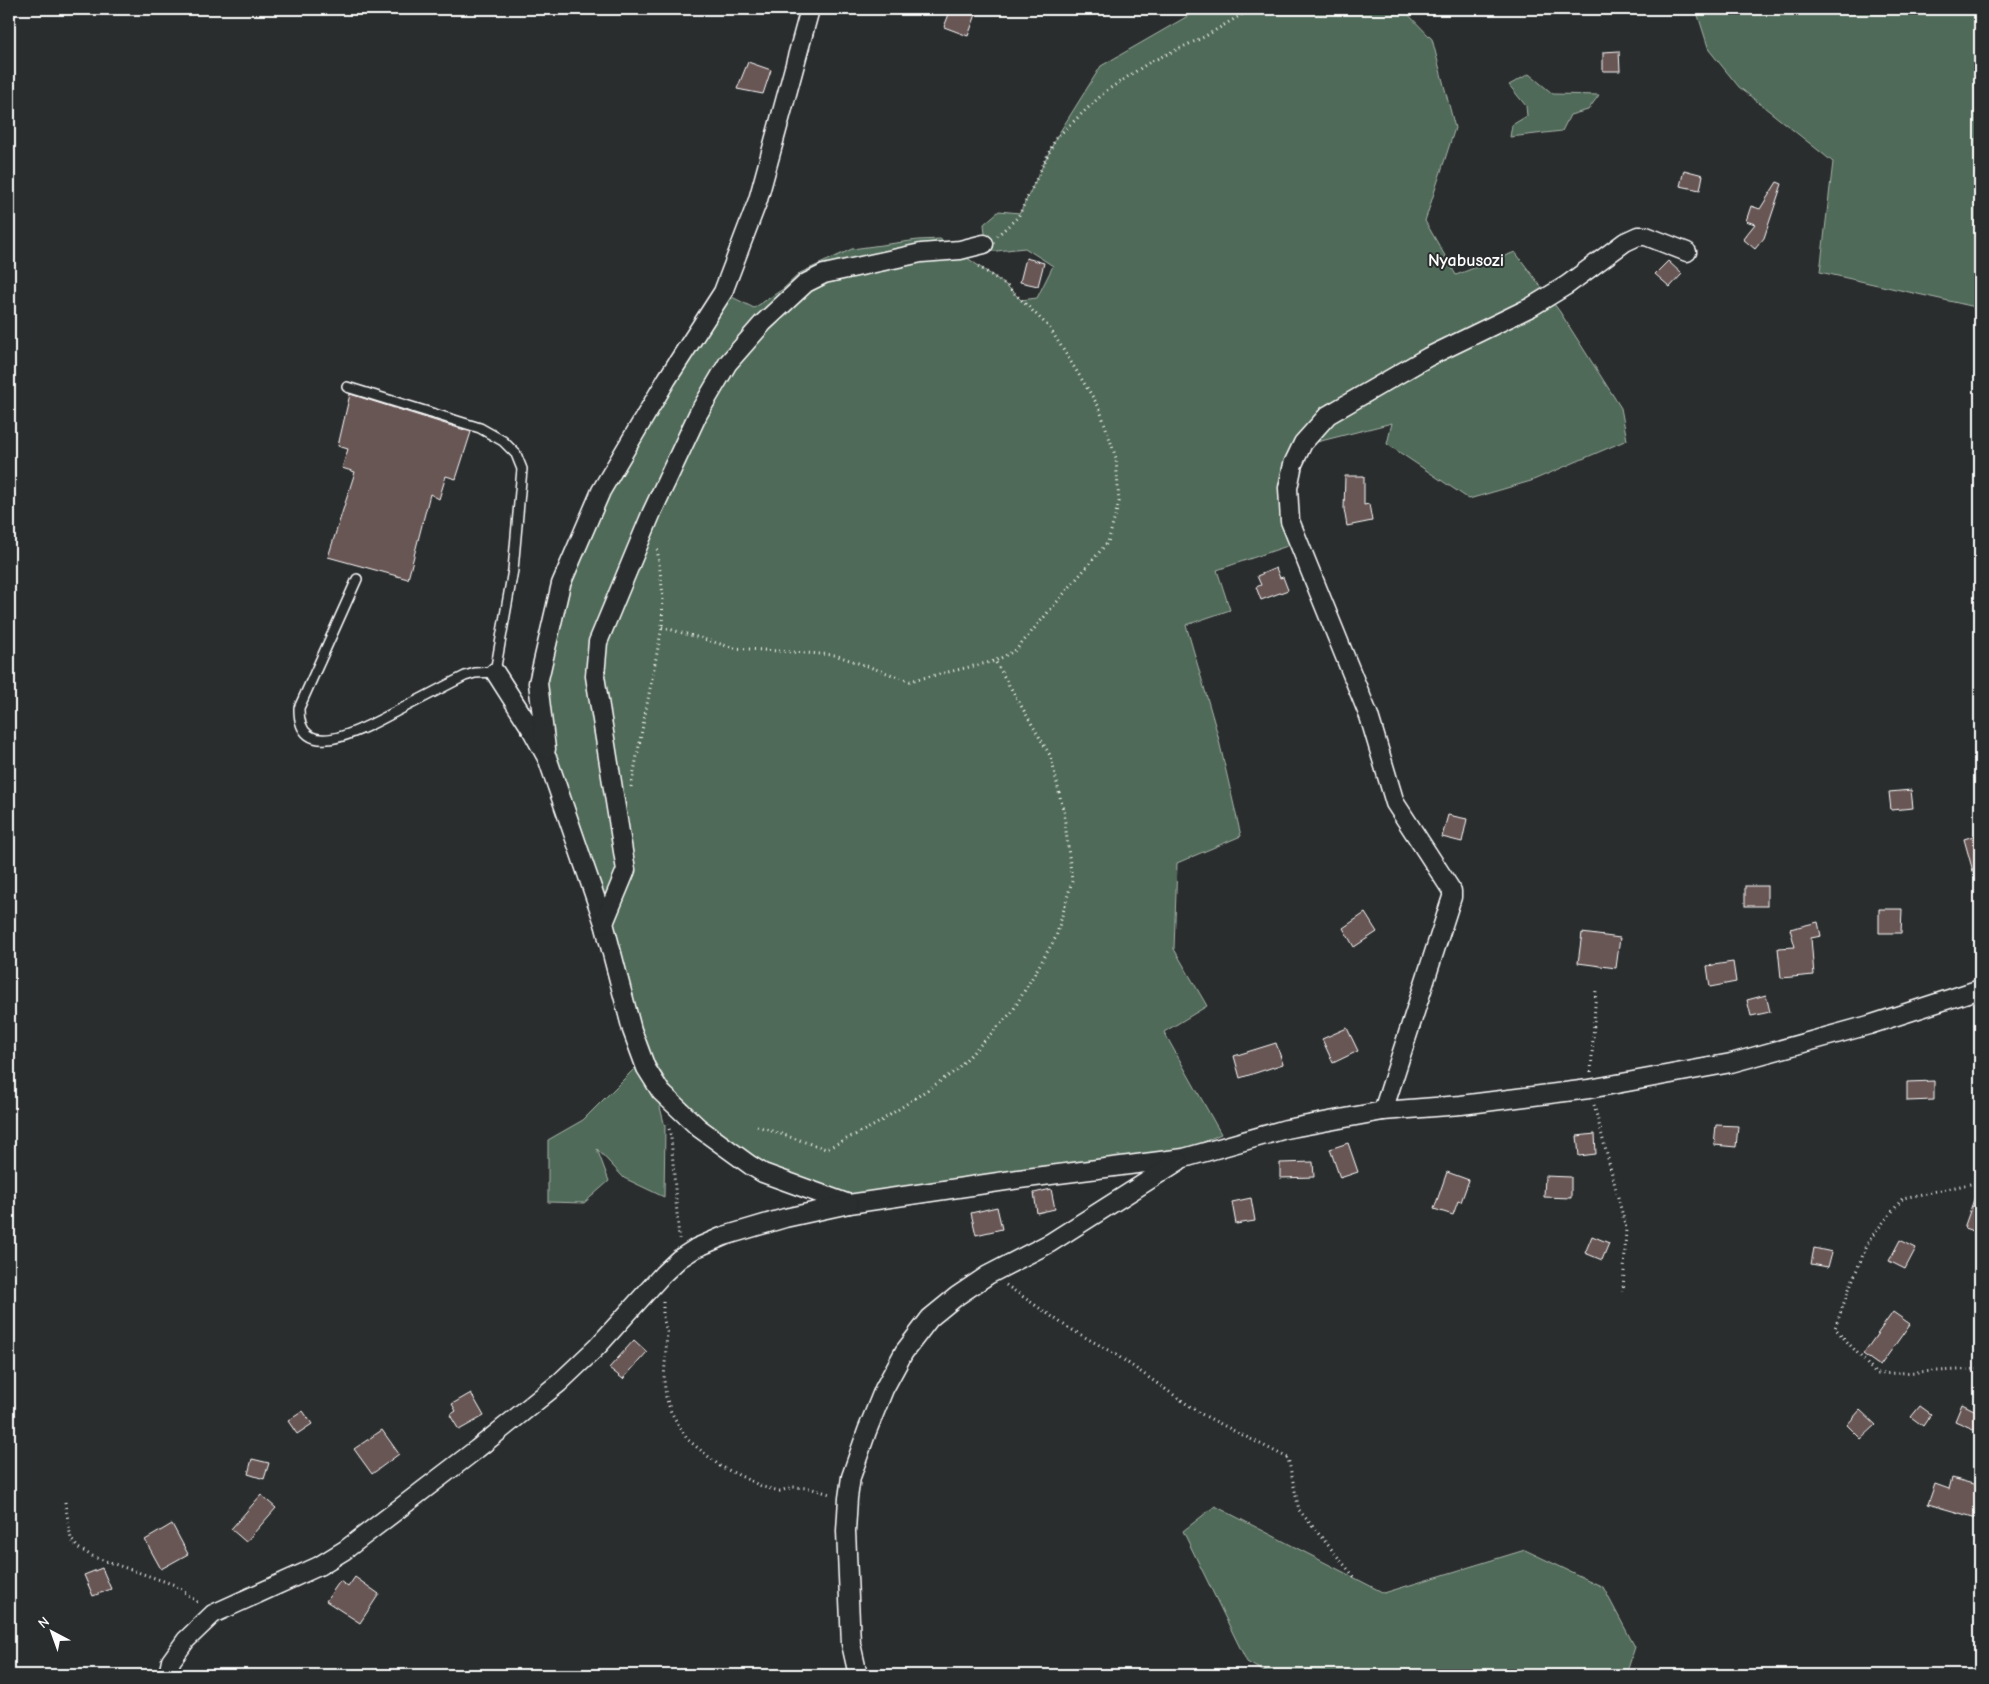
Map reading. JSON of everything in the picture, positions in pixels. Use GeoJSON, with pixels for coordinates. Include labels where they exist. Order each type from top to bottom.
{"type":"FeatureCollection","features":[{"type":"Feature","properties":{"kind":"street"},"geometry":{"type":"LineString","coordinates":[[548,760],[538,683],[561,584],[601,491],[667,379],[723,292],[758,200],[810,9]]}},
{"type":"Feature","properties":{"kind":"street"},"geometry":{"type":"LineString","coordinates":[[1383,1111],[1452,897],[1452,891],[1395,803],[1369,716],[1290,521],[1288,488],[1293,464],[1302,443],[1328,415],[1428,356],[1531,307],[1568,285],[1625,242],[1638,236],[1646,236],[1687,252]]}},
{"type":"Feature","properties":{"kind":"street"},"geometry":{"type":"LineString","coordinates":[[604,923],[626,870],[595,676],[598,642],[652,512],[698,414],[728,363],[763,323],[806,283],[824,274],[921,253],[960,250],[984,244]]}},
{"type":"Feature","properties":{"kind":"street"},"geometry":{"type":"LineString","coordinates":[[495,672],[530,727],[548,760],[604,923],[632,1030],[646,1068],[660,1092],[704,1131],[763,1173],[849,1204]]}},
{"type":"Feature","properties":{"kind":"street"},"geometry":{"type":"LineString","coordinates":[[168,1675],[172,1661],[186,1640],[214,1614],[319,1566],[345,1550],[559,1384],[597,1348],[663,1274],[679,1259],[696,1248],[724,1236],[786,1218],[849,1204],[1019,1179],[1184,1158],[1286,1129],[1383,1111],[1461,1104],[1589,1088],[1731,1063],[1870,1025],[1980,989]]}},
{"type":"Feature","properties":{"kind":"street"},"geometry":{"type":"LineString","coordinates":[[858,1675],[851,1644],[846,1531],[848,1498],[851,1477],[867,1431],[884,1389],[904,1352],[930,1318],[957,1296],[988,1276],[1050,1243],[1184,1158]]}},
{"type":"Feature","properties":{"kind":"lane"},"geometry":{"type":"LineString","coordinates":[[347,387],[480,428],[504,441],[516,454],[522,469],[513,570],[495,672],[475,673],[465,676],[351,735],[329,739],[314,738],[308,735],[299,721],[299,708],[357,579]]}},
{"type":"Feature","properties":{"kind":"path"},"geometry":{"type":"LineString","coordinates":[[984,244],[1001,233],[1018,217],[1056,138],[1106,91],[1150,62],[1204,37],[1251,9]]}},
{"type":"Feature","properties":{"kind":"path"},"geometry":{"type":"LineString","coordinates":[[662,627],[734,648],[835,655],[910,681],[995,661],[1016,650],[1108,542],[1119,502],[1116,458],[1099,407],[1049,327],[1006,286],[960,250]]}},
{"type":"Feature","properties":{"kind":"path"},"geometry":{"type":"LineString","coordinates":[[631,790],[662,627],[663,595],[656,541]]}},
{"type":"Feature","properties":{"kind":"path"},"geometry":{"type":"LineString","coordinates":[[757,1126],[826,1149],[875,1125],[954,1072],[1012,1012],[1056,938],[1072,882],[1064,814],[1051,757],[995,661]]}},
{"type":"Feature","properties":{"kind":"path"},"geometry":{"type":"LineString","coordinates":[[1596,988],[1589,1088],[1626,1228],[1623,1293]]}},
{"type":"Feature","properties":{"kind":"path"},"geometry":{"type":"LineString","coordinates":[[667,1122],[672,1137],[679,1245]]}},
{"type":"Feature","properties":{"kind":"path"},"geometry":{"type":"LineString","coordinates":[[1980,1182],[1903,1198],[1869,1240],[1848,1290],[1835,1328],[1876,1374],[1980,1369]]}},
{"type":"Feature","properties":{"kind":"path"},"geometry":{"type":"LineString","coordinates":[[663,1274],[663,1317],[667,1332],[664,1380],[666,1397],[671,1412],[687,1439],[720,1466],[763,1487],[780,1490],[793,1487],[810,1488],[848,1498]]}},
{"type":"Feature","properties":{"kind":"path"},"geometry":{"type":"LineString","coordinates":[[988,1276],[1010,1286],[1067,1327],[1115,1354],[1201,1414],[1288,1458],[1300,1510],[1356,1579]]}},
{"type":"Feature","properties":{"kind":"path"},"geometry":{"type":"LineString","coordinates":[[65,1502],[71,1539],[78,1548],[94,1557],[175,1585],[214,1614]]}},
{"type":"Feature","properties":{"kind":"green space"},"geometry":{"type":"Polygon","coordinates":[[[1200,9],[1403,9],[1432,39],[1455,128],[1425,221],[1456,275],[1515,252],[1560,312],[1621,408],[1627,440],[1531,481],[1469,499],[1387,444],[1392,423],[1309,444],[1293,490],[1299,542],[1217,570],[1230,610],[1186,625],[1217,732],[1241,836],[1177,863],[1174,949],[1207,1006],[1164,1032],[1221,1134],[1186,1150],[855,1196],[766,1171],[705,1133],[669,1085],[643,1043],[613,921],[561,785],[539,685],[562,585],[602,492],[724,293],[754,308],[783,289],[800,273],[852,249],[940,239],[1006,285],[1021,300],[1037,298],[1053,266],[1025,248],[987,252],[984,224],[999,211],[1020,213],[1056,138],[1101,66],[1200,9]]]}},
{"type":"Feature","properties":{"kind":"green space"},"geometry":{"type":"Polygon","coordinates":[[[1696,9],[1980,9],[1980,308],[1820,272],[1833,162],[1739,87],[1709,50],[1696,9]]]}},
{"type":"Feature","properties":{"kind":"green space"},"geometry":{"type":"Polygon","coordinates":[[[1529,74],[1553,94],[1599,95],[1588,110],[1570,115],[1562,131],[1510,137],[1512,125],[1527,116],[1526,106],[1509,85],[1529,74]]]}},
{"type":"Feature","properties":{"kind":"green space"},"geometry":{"type":"Polygon","coordinates":[[[643,1060],[655,1087],[665,1127],[664,1197],[624,1178],[597,1149],[609,1181],[584,1203],[548,1202],[548,1140],[583,1120],[643,1060]]]}},
{"type":"Feature","properties":{"kind":"green space"},"geometry":{"type":"Polygon","coordinates":[[[1215,1506],[1384,1593],[1525,1550],[1603,1587],[1635,1647],[1626,1675],[1270,1675],[1247,1662],[1183,1531],[1215,1506]]]}},
{"type":"Feature","properties":{"kind":"building"},"geometry":{"type":"Polygon","coordinates":[[[951,9],[978,9],[968,36],[944,27],[951,9]]]}},
{"type":"Feature","properties":{"kind":"building"},"geometry":{"type":"Polygon","coordinates":[[[1619,51],[1620,71],[1603,71],[1603,52],[1619,51]]]}},
{"type":"Feature","properties":{"kind":"building"},"geometry":{"type":"Polygon","coordinates":[[[748,62],[771,70],[763,94],[737,89],[748,62]]]}},
{"type":"Feature","properties":{"kind":"building"},"geometry":{"type":"Polygon","coordinates":[[[1684,170],[1703,175],[1700,190],[1680,186],[1684,170]]]}},
{"type":"Feature","properties":{"kind":"building"},"geometry":{"type":"Polygon","coordinates":[[[1777,182],[1782,184],[1764,238],[1755,249],[1743,239],[1755,224],[1746,221],[1751,206],[1760,209],[1777,182]]]}},
{"type":"Feature","properties":{"kind":"building"},"geometry":{"type":"Polygon","coordinates":[[[1026,258],[1044,263],[1038,286],[1020,282],[1026,258]]]}},
{"type":"Feature","properties":{"kind":"building"},"geometry":{"type":"Polygon","coordinates":[[[1668,261],[1682,274],[1670,287],[1655,274],[1668,261]]]}},
{"type":"Feature","properties":{"kind":"building"},"geometry":{"type":"Polygon","coordinates":[[[350,394],[471,432],[456,479],[446,476],[439,499],[430,494],[408,579],[328,557],[355,472],[342,468],[348,449],[338,446],[350,394]]]}},
{"type":"Feature","properties":{"kind":"building"},"geometry":{"type":"Polygon","coordinates":[[[1345,476],[1364,476],[1364,505],[1369,504],[1372,521],[1347,526],[1344,509],[1345,476]]]}},
{"type":"Feature","properties":{"kind":"building"},"geometry":{"type":"Polygon","coordinates":[[[1276,568],[1280,578],[1283,577],[1288,590],[1261,600],[1256,587],[1261,585],[1257,576],[1276,568]]]}},
{"type":"Feature","properties":{"kind":"building"},"geometry":{"type":"Polygon","coordinates":[[[1911,790],[1913,808],[1891,810],[1889,792],[1911,790]]]}},
{"type":"Feature","properties":{"kind":"building"},"geometry":{"type":"Polygon","coordinates":[[[1448,815],[1467,819],[1462,842],[1442,837],[1448,815]]]}},
{"type":"Feature","properties":{"kind":"building"},"geometry":{"type":"Polygon","coordinates":[[[1980,834],[1980,881],[1976,882],[1964,839],[1980,834]]]}},
{"type":"Feature","properties":{"kind":"building"},"geometry":{"type":"Polygon","coordinates":[[[1745,886],[1767,886],[1767,906],[1745,906],[1745,886]]]}},
{"type":"Feature","properties":{"kind":"building"},"geometry":{"type":"Polygon","coordinates":[[[1879,909],[1902,909],[1901,933],[1879,933],[1879,909]]]}},
{"type":"Feature","properties":{"kind":"building"},"geometry":{"type":"Polygon","coordinates":[[[1365,913],[1377,932],[1354,947],[1343,928],[1365,913]]]}},
{"type":"Feature","properties":{"kind":"building"},"geometry":{"type":"Polygon","coordinates":[[[1818,922],[1821,936],[1811,938],[1814,975],[1781,978],[1778,948],[1795,947],[1790,929],[1818,922]]]}},
{"type":"Feature","properties":{"kind":"building"},"geometry":{"type":"Polygon","coordinates":[[[1582,933],[1620,938],[1616,968],[1578,963],[1582,933]]]}},
{"type":"Feature","properties":{"kind":"building"},"geometry":{"type":"Polygon","coordinates":[[[1733,962],[1736,982],[1710,987],[1707,966],[1733,962]]]}},
{"type":"Feature","properties":{"kind":"building"},"geometry":{"type":"Polygon","coordinates":[[[1766,995],[1770,1012],[1751,1016],[1747,1000],[1766,995]]]}},
{"type":"Feature","properties":{"kind":"building"},"geometry":{"type":"Polygon","coordinates":[[[1347,1028],[1358,1051],[1333,1063],[1322,1039],[1347,1028]]]}},
{"type":"Feature","properties":{"kind":"building"},"geometry":{"type":"Polygon","coordinates":[[[1276,1043],[1283,1064],[1240,1078],[1234,1056],[1276,1043]]]}},
{"type":"Feature","properties":{"kind":"building"},"geometry":{"type":"Polygon","coordinates":[[[1934,1081],[1934,1100],[1907,1101],[1907,1082],[1934,1081]]]}},
{"type":"Feature","properties":{"kind":"building"},"geometry":{"type":"Polygon","coordinates":[[[1716,1125],[1738,1126],[1736,1147],[1714,1145],[1716,1125]]]}},
{"type":"Feature","properties":{"kind":"building"},"geometry":{"type":"Polygon","coordinates":[[[1595,1134],[1596,1154],[1579,1156],[1577,1136],[1595,1134]]]}},
{"type":"Feature","properties":{"kind":"building"},"geometry":{"type":"Polygon","coordinates":[[[1348,1143],[1358,1172],[1340,1178],[1330,1149],[1348,1143]]]}},
{"type":"Feature","properties":{"kind":"building"},"geometry":{"type":"Polygon","coordinates":[[[1313,1162],[1314,1177],[1280,1178],[1280,1163],[1313,1162]]]}},
{"type":"Feature","properties":{"kind":"building"},"geometry":{"type":"Polygon","coordinates":[[[1447,1172],[1469,1180],[1461,1202],[1458,1201],[1453,1215],[1434,1209],[1447,1172]]]}},
{"type":"Feature","properties":{"kind":"building"},"geometry":{"type":"Polygon","coordinates":[[[1545,1176],[1571,1177],[1571,1198],[1544,1197],[1545,1176]]]}},
{"type":"Feature","properties":{"kind":"building"},"geometry":{"type":"Polygon","coordinates":[[[1978,1188],[1980,1189],[1980,1233],[1964,1228],[1978,1188]]]}},
{"type":"Feature","properties":{"kind":"building"},"geometry":{"type":"Polygon","coordinates":[[[1051,1189],[1055,1209],[1037,1213],[1034,1193],[1051,1189]]]}},
{"type":"Feature","properties":{"kind":"building"},"geometry":{"type":"Polygon","coordinates":[[[1251,1198],[1255,1221],[1236,1224],[1232,1202],[1251,1198]]]}},
{"type":"Feature","properties":{"kind":"building"},"geometry":{"type":"Polygon","coordinates":[[[997,1207],[1002,1229],[976,1235],[971,1213],[997,1207]]]}},
{"type":"Feature","properties":{"kind":"building"},"geometry":{"type":"Polygon","coordinates":[[[1592,1236],[1609,1243],[1602,1260],[1585,1253],[1592,1236]]]}},
{"type":"Feature","properties":{"kind":"building"},"geometry":{"type":"Polygon","coordinates":[[[1900,1240],[1916,1248],[1905,1269],[1889,1261],[1900,1240]]]}},
{"type":"Feature","properties":{"kind":"building"},"geometry":{"type":"Polygon","coordinates":[[[1814,1248],[1832,1252],[1828,1267],[1811,1264],[1814,1248]]]}},
{"type":"Feature","properties":{"kind":"building"},"geometry":{"type":"Polygon","coordinates":[[[1893,1312],[1910,1324],[1880,1366],[1863,1354],[1893,1312]]]}},
{"type":"Feature","properties":{"kind":"building"},"geometry":{"type":"Polygon","coordinates":[[[634,1340],[647,1352],[623,1379],[609,1368],[634,1340]]]}},
{"type":"Feature","properties":{"kind":"building"},"geometry":{"type":"Polygon","coordinates":[[[471,1393],[484,1416],[459,1430],[450,1415],[456,1411],[452,1404],[471,1393]]]}},
{"type":"Feature","properties":{"kind":"building"},"geometry":{"type":"Polygon","coordinates":[[[1962,1404],[1980,1413],[1980,1432],[1955,1421],[1962,1404]]]}},
{"type":"Feature","properties":{"kind":"building"},"geometry":{"type":"Polygon","coordinates":[[[1920,1406],[1931,1414],[1923,1426],[1911,1417],[1920,1406]]]}},
{"type":"Feature","properties":{"kind":"building"},"geometry":{"type":"Polygon","coordinates":[[[1860,1410],[1876,1425],[1861,1439],[1847,1425],[1860,1410]]]}},
{"type":"Feature","properties":{"kind":"building"},"geometry":{"type":"Polygon","coordinates":[[[303,1411],[312,1424],[297,1434],[288,1421],[303,1411]]]}},
{"type":"Feature","properties":{"kind":"building"},"geometry":{"type":"Polygon","coordinates":[[[382,1430],[399,1454],[372,1474],[354,1449],[382,1430]]]}},
{"type":"Feature","properties":{"kind":"building"},"geometry":{"type":"Polygon","coordinates":[[[252,1459],[269,1463],[264,1479],[248,1474],[252,1459]]]}},
{"type":"Feature","properties":{"kind":"building"},"geometry":{"type":"Polygon","coordinates":[[[1952,1478],[1980,1486],[1980,1519],[1928,1504],[1935,1484],[1949,1489],[1952,1478]]]}},
{"type":"Feature","properties":{"kind":"building"},"geometry":{"type":"Polygon","coordinates":[[[261,1495],[276,1508],[246,1542],[231,1529],[261,1495]]]}},
{"type":"Feature","properties":{"kind":"building"},"geometry":{"type":"Polygon","coordinates":[[[172,1524],[188,1554],[161,1569],[145,1540],[172,1524]]]}},
{"type":"Feature","properties":{"kind":"building"},"geometry":{"type":"Polygon","coordinates":[[[102,1568],[111,1589],[93,1596],[84,1575],[102,1568]]]}},
{"type":"Feature","properties":{"kind":"building"},"geometry":{"type":"Polygon","coordinates":[[[355,1577],[379,1594],[360,1623],[326,1601],[340,1581],[348,1587],[355,1577]]]}},
{"type":"Feature","properties":{"kind":"district","name":"Nyabusozi"},"geometry":{"type":"Point","coordinates":[1466,260]}}]}
